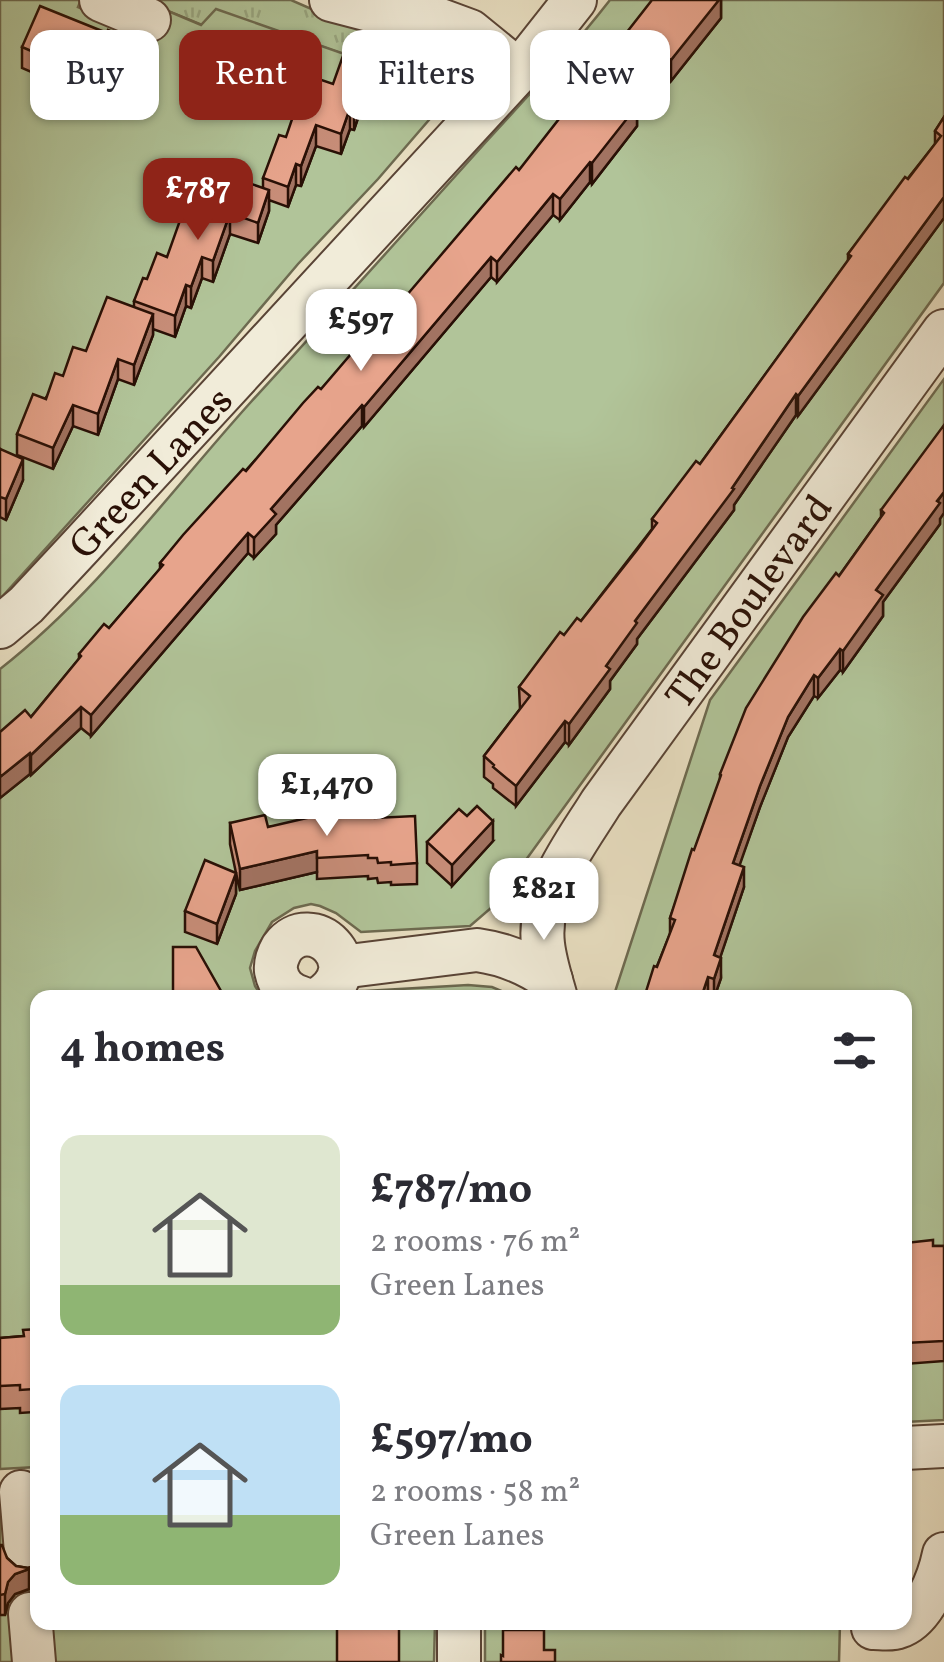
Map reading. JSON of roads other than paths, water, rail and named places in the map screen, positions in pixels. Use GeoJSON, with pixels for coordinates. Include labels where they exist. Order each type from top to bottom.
{"type":"FeatureCollection","features":[{"type":"Feature","properties":{"kind":"street"},"geometry":{"type":"LineString","coordinates":[[330,0],[378,12],[432,17],[470,32],[519,71]]}},
{"type":"Feature","properties":{"kind":"street","name":"Green Lanes"},"geometry":{"type":"LineString","coordinates":[[0,627],[26,605],[519,71],[576,0]]}},
{"type":"Feature","properties":{"kind":"street","name":"The Boulevard"},"geometry":{"type":"LineString","coordinates":[[553,988],[543,943],[549,895],[558,874],[601,803],[944,331]]}},
{"type":"Feature","properties":{"kind":"street","name":"The Boulevard"},"geometry":{"type":"LineString","coordinates":[[286,990],[276,974],[276,963],[285,944],[296,937],[311,934],[329,942],[338,953],[331,982],[477,950],[500,935],[558,874]]}},
{"type":"Feature","properties":{"kind":"street","name":"The Boulevard"},"geometry":{"type":"LineString","coordinates":[[477,950],[534,967],[553,988]]}},
{"type":"Feature","properties":{"kind":"street"},"geometry":{"type":"LineString","coordinates":[[912,1448],[944,1446]]}},
{"type":"Feature","properties":{"kind":"street"},"geometry":{"type":"LineString","coordinates":[[20,1492],[26,1564]]}},
{"type":"Feature","properties":{"kind":"street"},"geometry":{"type":"LineString","coordinates":[[912,1620],[941,1570],[944,1554]]}},
{"type":"Feature","properties":{"kind":"street"},"geometry":{"type":"LineString","coordinates":[[31,1630],[34,1662]]}},
{"type":"Feature","properties":{"kind":"street"},"geometry":{"type":"LineString","coordinates":[[459,1630],[459,1662]]}}]}
